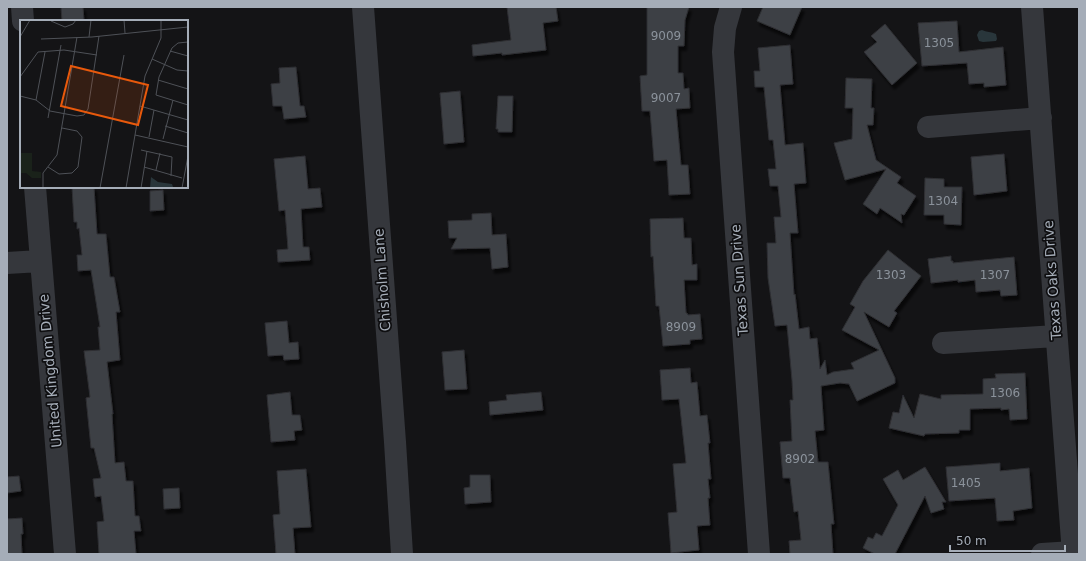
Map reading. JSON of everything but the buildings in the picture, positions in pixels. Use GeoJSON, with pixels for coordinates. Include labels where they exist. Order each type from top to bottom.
{"type":"FeatureCollection","features":[{"type":"Feature","properties":{"kind":"street"},"geometry":{"type":"LineString","coordinates":[[22,7],[23,20]]}},
{"type":"Feature","properties":{"kind":"street","name":"Chisholm Lane"},"geometry":{"type":"LineString","coordinates":[[363,7],[402,554]]}},
{"type":"Feature","properties":{"kind":"street","name":"Texas Sun Drive"},"geometry":{"type":"LineString","coordinates":[[730,7],[725,28],[722,52],[760,554]]}},
{"type":"Feature","properties":{"kind":"street","name":"Texas Oaks Drive"},"geometry":{"type":"LineString","coordinates":[[1032,7],[1073,553]]}},
{"type":"Feature","properties":{"kind":"street"},"geometry":{"type":"LineString","coordinates":[[928,127],[1041,118]]}},
{"type":"Feature","properties":{"kind":"street","name":"United Kingdom Drive"},"geometry":{"type":"LineString","coordinates":[[35,188],[65,554]]}},
{"type":"Feature","properties":{"kind":"street"},"geometry":{"type":"LineString","coordinates":[[7,263],[40,261]]}},
{"type":"Feature","properties":{"kind":"street"},"geometry":{"type":"LineString","coordinates":[[943,343],[1056,336]]}},
{"type":"Feature","properties":{"kind":"street"},"geometry":{"type":"LineString","coordinates":[[1042,554],[1073,553]]}},
{"type":"Feature","properties":{"kind":"shaded area"},"geometry":{"type":"Polygon","coordinates":[[[982,30],[996,34],[996,41],[979,41],[977,35],[979,31],[982,30]]]}}]}
